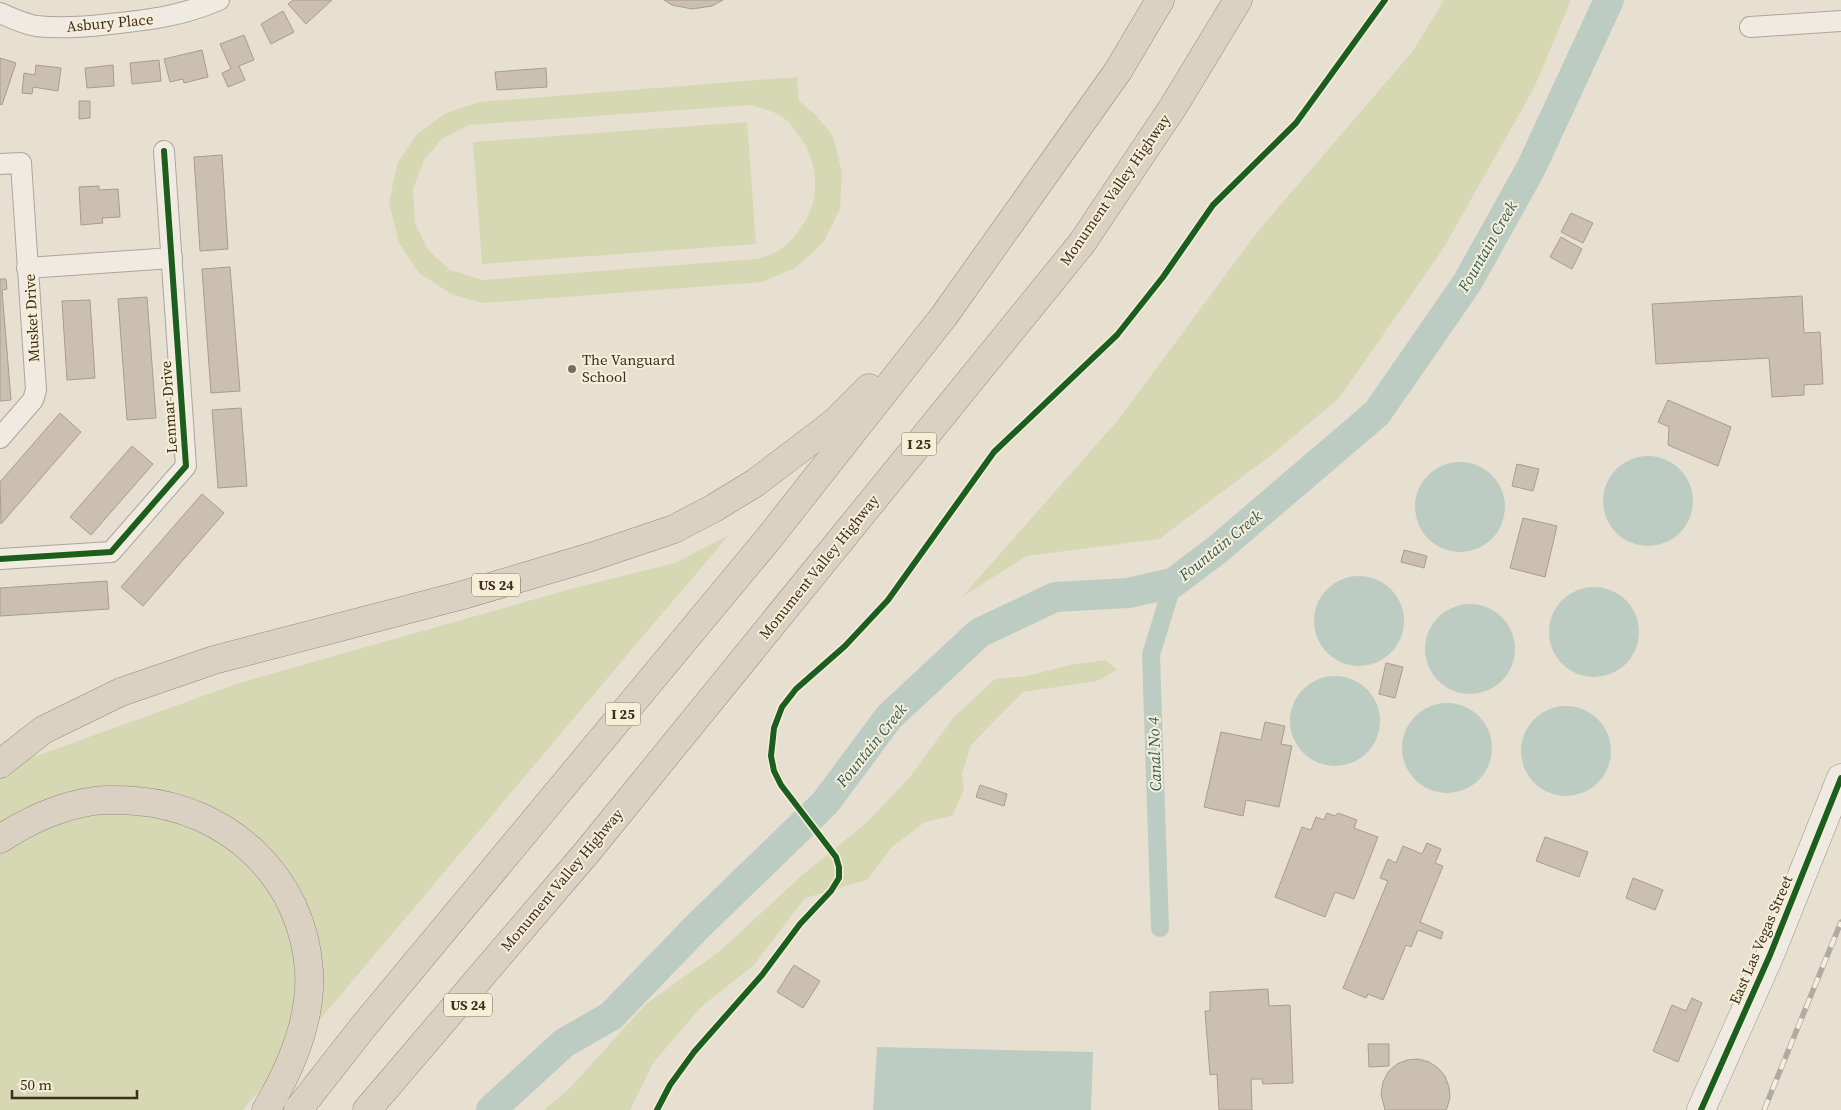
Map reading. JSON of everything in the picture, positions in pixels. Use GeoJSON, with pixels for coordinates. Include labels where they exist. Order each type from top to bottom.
{"type":"FeatureCollection","features":[{"type":"Feature","properties":{"kind":"highway","name":"I 25"},"geometry":{"type":"LineString","coordinates":[[298,1110],[363,1027],[769,538],[944,316],[1118,71],[1160,0]]}},
{"type":"Feature","properties":{"kind":"highway","name":"Monument Valley Highway"},"geometry":{"type":"LineString","coordinates":[[367,1110],[547,899],[1082,244],[1173,107],[1238,0]]}},
{"type":"Feature","properties":{"kind":"highway","name":"US 24"},"geometry":{"type":"LineString","coordinates":[[0,764],[43,730],[121,692],[214,660],[463,595],[594,556],[674,529],[714,508],[755,482],[834,422],[944,316]]}},
{"type":"Feature","properties":{"kind":"highway"},"geometry":{"type":"LineString","coordinates":[[0,840],[36,819],[72,805],[96,801],[152,802],[207,819],[225,829],[269,868],[287,893],[304,935],[309,971],[309,992],[306,1014],[298,1040],[280,1086],[266,1110]]}},
{"type":"Feature","properties":{"kind":"highway","name":"US 24"},"geometry":{"type":"LineString","coordinates":[[390,1110],[547,899]]}},
{"type":"Feature","properties":{"kind":"street","name":"Asbury Place"},"geometry":{"type":"LineString","coordinates":[[0,12],[34,25],[54,28],[86,27],[173,16],[219,0]]}},
{"type":"Feature","properties":{"kind":"street"},"geometry":{"type":"LineString","coordinates":[[1750,27],[1841,21]]}},
{"type":"Feature","properties":{"kind":"street","name":"Lenmar Drive"},"geometry":{"type":"LineString","coordinates":[[0,560],[111,552],[186,466],[164,151]]}},
{"type":"Feature","properties":{"kind":"street"},"geometry":{"type":"LineString","coordinates":[[0,164],[20,163],[27,268]]}},
{"type":"Feature","properties":{"kind":"street","name":"Musket Drive"},"geometry":{"type":"LineString","coordinates":[[0,438],[33,400],[36,390],[27,268],[172,258]]}},
{"type":"Feature","properties":{"kind":"street","name":"East Las Vegas Street"},"geometry":{"type":"LineString","coordinates":[[1701,1110],[1770,955],[1841,778]]}},
{"type":"Feature","properties":{"kind":"green space"},"geometry":{"type":"Polygon","coordinates":[[[1444,0],[1571,0],[1534,88],[1443,249],[1339,398],[1274,453],[1159,539],[1026,556],[962,597],[1118,420],[1258,231],[1413,51],[1444,0]]]}},
{"type":"Feature","properties":{"kind":"green space"},"geometry":{"type":"Polygon","coordinates":[[[797,77],[799,101],[816,115],[833,136],[842,173],[840,209],[823,243],[795,268],[762,282],[484,303],[453,295],[419,273],[399,243],[389,203],[397,164],[416,135],[446,113],[479,102],[797,77]],[[751,105],[469,125],[442,139],[424,160],[413,189],[415,223],[429,251],[450,270],[483,280],[757,259],[770,255],[780,250],[793,237],[809,213],[815,187],[814,173],[805,145],[789,123],[771,111],[751,105]]]}},
{"type":"Feature","properties":{"kind":"green space"},"geometry":{"type":"Polygon","coordinates":[[[747,122],[756,244],[482,264],[473,142],[747,122]]]}},
{"type":"Feature","properties":{"kind":"green space"},"geometry":{"type":"Polygon","coordinates":[[[729,535],[243,1110],[0,1110],[0,769],[239,683],[574,588],[675,563],[729,535]]]}},
{"type":"Feature","properties":{"kind":"green space"},"geometry":{"type":"Polygon","coordinates":[[[1105,660],[1117,670],[1097,681],[1023,692],[971,745],[962,774],[964,790],[952,816],[925,822],[892,847],[867,880],[805,898],[754,965],[702,1006],[653,1063],[630,1110],[544,1110],[569,1089],[646,1004],[720,951],[800,877],[866,823],[909,778],[954,717],[995,679],[1027,676],[1070,665],[1105,660]]]}},
{"type":"Feature","properties":{"kind":"shaded area"},"geometry":{"type":"Polygon","coordinates":[[[1648,456],[1665,459],[1680,469],[1690,484],[1693,501],[1690,518],[1680,533],[1665,543],[1648,546],[1631,543],[1616,533],[1606,518],[1603,501],[1606,484],[1616,469],[1631,459],[1648,456]]]}},
{"type":"Feature","properties":{"kind":"shaded area"},"geometry":{"type":"Polygon","coordinates":[[[1460,462],[1477,465],[1492,475],[1502,490],[1505,507],[1502,524],[1492,539],[1477,549],[1460,552],[1443,549],[1428,539],[1418,524],[1415,507],[1418,490],[1428,475],[1443,465],[1460,462]]]}},
{"type":"Feature","properties":{"kind":"shaded area"},"geometry":{"type":"Polygon","coordinates":[[[1359,576],[1376,579],[1391,589],[1401,604],[1404,621],[1401,638],[1391,653],[1376,663],[1359,666],[1342,663],[1327,653],[1317,638],[1314,621],[1317,604],[1327,589],[1342,579],[1359,576]]]}},
{"type":"Feature","properties":{"kind":"shaded area"},"geometry":{"type":"Polygon","coordinates":[[[1585,587],[1603,587],[1619,594],[1632,607],[1639,623],[1639,641],[1632,657],[1619,670],[1603,677],[1585,677],[1569,670],[1556,657],[1549,641],[1549,623],[1556,607],[1569,594],[1585,587]]]}},
{"type":"Feature","properties":{"kind":"shaded area"},"geometry":{"type":"Polygon","coordinates":[[[1470,604],[1487,607],[1502,617],[1512,632],[1515,649],[1512,666],[1502,681],[1487,691],[1470,694],[1453,691],[1438,681],[1428,666],[1425,649],[1428,632],[1438,617],[1453,607],[1470,604]]]}},
{"type":"Feature","properties":{"kind":"shaded area"},"geometry":{"type":"Polygon","coordinates":[[[1335,676],[1352,679],[1367,689],[1377,704],[1380,721],[1377,738],[1367,753],[1352,763],[1335,766],[1318,763],[1303,753],[1293,738],[1290,721],[1293,704],[1303,689],[1318,679],[1335,676]]]}},
{"type":"Feature","properties":{"kind":"shaded area"},"geometry":{"type":"Polygon","coordinates":[[[1438,703],[1456,703],[1472,710],[1485,723],[1492,739],[1492,757],[1485,773],[1472,786],[1456,793],[1438,793],[1422,786],[1409,773],[1402,757],[1402,739],[1409,723],[1422,710],[1438,703]]]}},
{"type":"Feature","properties":{"kind":"shaded area"},"geometry":{"type":"Polygon","coordinates":[[[1566,706],[1583,709],[1598,719],[1608,734],[1611,751],[1608,768],[1598,783],[1583,793],[1566,796],[1549,793],[1534,783],[1524,768],[1521,751],[1524,734],[1534,719],[1549,709],[1566,706]]]}},
{"type":"Feature","properties":{"kind":"shaded area"},"geometry":{"type":"Polygon","coordinates":[[[877,1047],[1093,1052],[1091,1110],[873,1110],[877,1047]]]}},
{"type":"Feature","properties":{"kind":"building"},"geometry":{"type":"Polygon","coordinates":[[[293,0],[332,0],[306,24],[288,4],[293,0]]]}},
{"type":"Feature","properties":{"kind":"building"},"geometry":{"type":"Polygon","coordinates":[[[664,0],[723,0],[712,6],[692,9],[672,5],[664,0]]]}},
{"type":"Feature","properties":{"kind":"building"},"geometry":{"type":"Polygon","coordinates":[[[283,11],[294,32],[271,44],[261,24],[283,11]]]}},
{"type":"Feature","properties":{"kind":"building"},"geometry":{"type":"Polygon","coordinates":[[[244,35],[254,60],[239,66],[245,80],[228,87],[222,73],[231,69],[220,44],[244,35]]]}},
{"type":"Feature","properties":{"kind":"building"},"geometry":{"type":"Polygon","coordinates":[[[202,50],[208,77],[184,83],[183,79],[170,82],[164,59],[202,50]]]}},
{"type":"Feature","properties":{"kind":"building"},"geometry":{"type":"Polygon","coordinates":[[[0,58],[16,63],[2,105],[0,104],[0,58]]]}},
{"type":"Feature","properties":{"kind":"building"},"geometry":{"type":"Polygon","coordinates":[[[159,60],[161,81],[132,84],[130,63],[159,60]]]}},
{"type":"Feature","properties":{"kind":"building"},"geometry":{"type":"Polygon","coordinates":[[[36,65],[61,68],[58,91],[33,87],[32,94],[22,93],[24,73],[35,75],[36,65]]]}},
{"type":"Feature","properties":{"kind":"building"},"geometry":{"type":"Polygon","coordinates":[[[113,65],[114,86],[87,88],[85,68],[113,65]]]}},
{"type":"Feature","properties":{"kind":"building"},"geometry":{"type":"Polygon","coordinates":[[[546,68],[547,87],[497,90],[495,72],[546,68]]]}},
{"type":"Feature","properties":{"kind":"building"},"geometry":{"type":"Polygon","coordinates":[[[79,101],[90,101],[90,118],[79,119],[79,101]]]}},
{"type":"Feature","properties":{"kind":"building"},"geometry":{"type":"Polygon","coordinates":[[[222,155],[228,249],[200,251],[194,157],[222,155]]]}},
{"type":"Feature","properties":{"kind":"building"},"geometry":{"type":"Polygon","coordinates":[[[99,186],[99,190],[118,189],[120,217],[102,218],[103,223],[81,225],[79,187],[99,186]]]}},
{"type":"Feature","properties":{"kind":"building"},"geometry":{"type":"Polygon","coordinates":[[[1571,213],[1593,223],[1583,243],[1561,232],[1571,213]]]}},
{"type":"Feature","properties":{"kind":"building"},"geometry":{"type":"Polygon","coordinates":[[[1561,237],[1582,249],[1572,269],[1550,257],[1561,237]]]}},
{"type":"Feature","properties":{"kind":"building"},"geometry":{"type":"Polygon","coordinates":[[[230,267],[240,391],[211,393],[202,269],[230,267]]]}},
{"type":"Feature","properties":{"kind":"building"},"geometry":{"type":"Polygon","coordinates":[[[0,279],[6,279],[7,289],[2,290],[11,400],[0,401],[0,279]]]}},
{"type":"Feature","properties":{"kind":"building"},"geometry":{"type":"Polygon","coordinates":[[[1802,296],[1804,333],[1820,332],[1823,384],[1804,385],[1804,395],[1772,397],[1769,358],[1656,364],[1652,304],[1802,296]]]}},
{"type":"Feature","properties":{"kind":"building"},"geometry":{"type":"Polygon","coordinates":[[[147,297],[156,418],[127,420],[118,299],[147,297]]]}},
{"type":"Feature","properties":{"kind":"building"},"geometry":{"type":"Polygon","coordinates":[[[90,300],[95,378],[67,380],[62,301],[90,300]]]}},
{"type":"Feature","properties":{"kind":"building"},"geometry":{"type":"Polygon","coordinates":[[[1668,400],[1731,427],[1718,466],[1668,445],[1669,427],[1658,422],[1668,400]]]}},
{"type":"Feature","properties":{"kind":"building"},"geometry":{"type":"Polygon","coordinates":[[[241,408],[247,486],[218,488],[212,410],[241,408]]]}},
{"type":"Feature","properties":{"kind":"building"},"geometry":{"type":"Polygon","coordinates":[[[60,413],[81,432],[1,524],[0,482],[60,413]]]}},
{"type":"Feature","properties":{"kind":"building"},"geometry":{"type":"Polygon","coordinates":[[[132,446],[153,464],[91,535],[70,517],[132,446]]]}},
{"type":"Feature","properties":{"kind":"building"},"geometry":{"type":"Polygon","coordinates":[[[1517,464],[1539,469],[1533,491],[1512,486],[1517,464]]]}},
{"type":"Feature","properties":{"kind":"building"},"geometry":{"type":"Polygon","coordinates":[[[202,494],[224,513],[143,606],[121,587],[202,494]]]}},
{"type":"Feature","properties":{"kind":"building"},"geometry":{"type":"Polygon","coordinates":[[[1523,518],[1557,526],[1545,577],[1510,568],[1523,518]]]}},
{"type":"Feature","properties":{"kind":"building"},"geometry":{"type":"Polygon","coordinates":[[[1404,550],[1427,556],[1424,568],[1401,562],[1404,550]]]}},
{"type":"Feature","properties":{"kind":"building"},"geometry":{"type":"Polygon","coordinates":[[[107,581],[109,609],[0,616],[0,588],[107,581]]]}},
{"type":"Feature","properties":{"kind":"building"},"geometry":{"type":"Polygon","coordinates":[[[1386,663],[1403,667],[1395,698],[1379,694],[1386,663]]]}},
{"type":"Feature","properties":{"kind":"building"},"geometry":{"type":"Polygon","coordinates":[[[1265,722],[1285,726],[1281,744],[1292,746],[1279,807],[1246,800],[1243,816],[1204,807],[1221,732],[1261,740],[1265,722]]]}},
{"type":"Feature","properties":{"kind":"building"},"geometry":{"type":"Polygon","coordinates":[[[980,785],[1007,794],[1004,806],[976,797],[980,785]]]}},
{"type":"Feature","properties":{"kind":"building"},"geometry":{"type":"Polygon","coordinates":[[[1327,813],[1335,816],[1338,813],[1357,820],[1354,828],[1378,837],[1354,899],[1335,892],[1325,917],[1275,897],[1302,827],[1311,830],[1316,817],[1324,820],[1327,813]]]}},
{"type":"Feature","properties":{"kind":"building"},"geometry":{"type":"Polygon","coordinates":[[[1545,837],[1588,852],[1579,877],[1536,861],[1545,837]]]}},
{"type":"Feature","properties":{"kind":"building"},"geometry":{"type":"Polygon","coordinates":[[[1427,843],[1441,849],[1435,863],[1443,866],[1420,922],[1443,932],[1441,939],[1418,930],[1411,947],[1406,945],[1383,1000],[1368,994],[1366,998],[1343,988],[1388,881],[1380,878],[1388,859],[1396,863],[1403,846],[1422,854],[1427,843]]]}},
{"type":"Feature","properties":{"kind":"building"},"geometry":{"type":"Polygon","coordinates":[[[1633,878],[1663,890],[1655,910],[1626,898],[1633,878]]]}},
{"type":"Feature","properties":{"kind":"building"},"geometry":{"type":"Polygon","coordinates":[[[794,965],[820,981],[803,1008],[777,992],[794,965]]]}},
{"type":"Feature","properties":{"kind":"building"},"geometry":{"type":"Polygon","coordinates":[[[1268,989],[1269,1006],[1290,1005],[1293,1083],[1263,1084],[1262,1079],[1251,1079],[1252,1110],[1219,1110],[1217,1074],[1210,1075],[1205,1011],[1210,1011],[1210,992],[1268,989]]]}},
{"type":"Feature","properties":{"kind":"building"},"geometry":{"type":"Polygon","coordinates":[[[1692,998],[1702,1003],[1678,1062],[1653,1051],[1672,1005],[1686,1011],[1692,998]]]}},
{"type":"Feature","properties":{"kind":"building"},"geometry":{"type":"Polygon","coordinates":[[[1368,1044],[1389,1044],[1389,1066],[1369,1067],[1368,1044]]]}},
{"type":"Feature","properties":{"kind":"building"},"geometry":{"type":"Polygon","coordinates":[[[1418,1059],[1429,1062],[1445,1076],[1450,1098],[1446,1110],[1385,1110],[1381,1094],[1383,1082],[1388,1072],[1397,1064],[1407,1060],[1418,1059]]]}},
{"type":"Feature","properties":{"kind":"waterway","name":"Fountain Creek"},"geometry":{"type":"LineString","coordinates":[[491,1110],[564,1043],[611,1016],[698,926],[825,803],[889,717],[979,633],[1055,597],[1128,593],[1173,583],[1218,549],[1377,413],[1467,283],[1531,168],[1609,0]]}},
{"type":"Feature","properties":{"kind":"waterway","name":"Canal No 4"},"geometry":{"type":"LineString","coordinates":[[1160,928],[1151,655],[1173,583]]}},
{"type":"Feature","properties":{"kind":"railway"},"geometry":{"type":"LineString","coordinates":[[1764,1110],[1841,922]]}},
{"type":"Feature","properties":{"kind":"cycle path"},"geometry":{"type":"LineString","coordinates":[[657,1110],[670,1085],[694,1052],[762,975],[800,924],[831,891],[839,878],[839,867],[836,857],[781,785],[774,771],[771,756],[774,728],[782,707],[796,689],[845,646],[888,600],[994,452],[1117,335],[1163,277],[1213,205],[1296,123],[1385,0]]}},
{"type":"Feature","properties":{"kind":"cycle path"},"geometry":{"type":"LineString","coordinates":[[0,559],[111,552],[186,466],[164,151]]}},
{"type":"Feature","properties":{"kind":"cycle path"},"geometry":{"type":"LineString","coordinates":[[1701,1110],[1770,955],[1841,778]]}},
{"type":"Feature","properties":{"kind":"place","name":"The Vanguard School"},"geometry":{"type":"Point","coordinates":[572,369]}}]}
